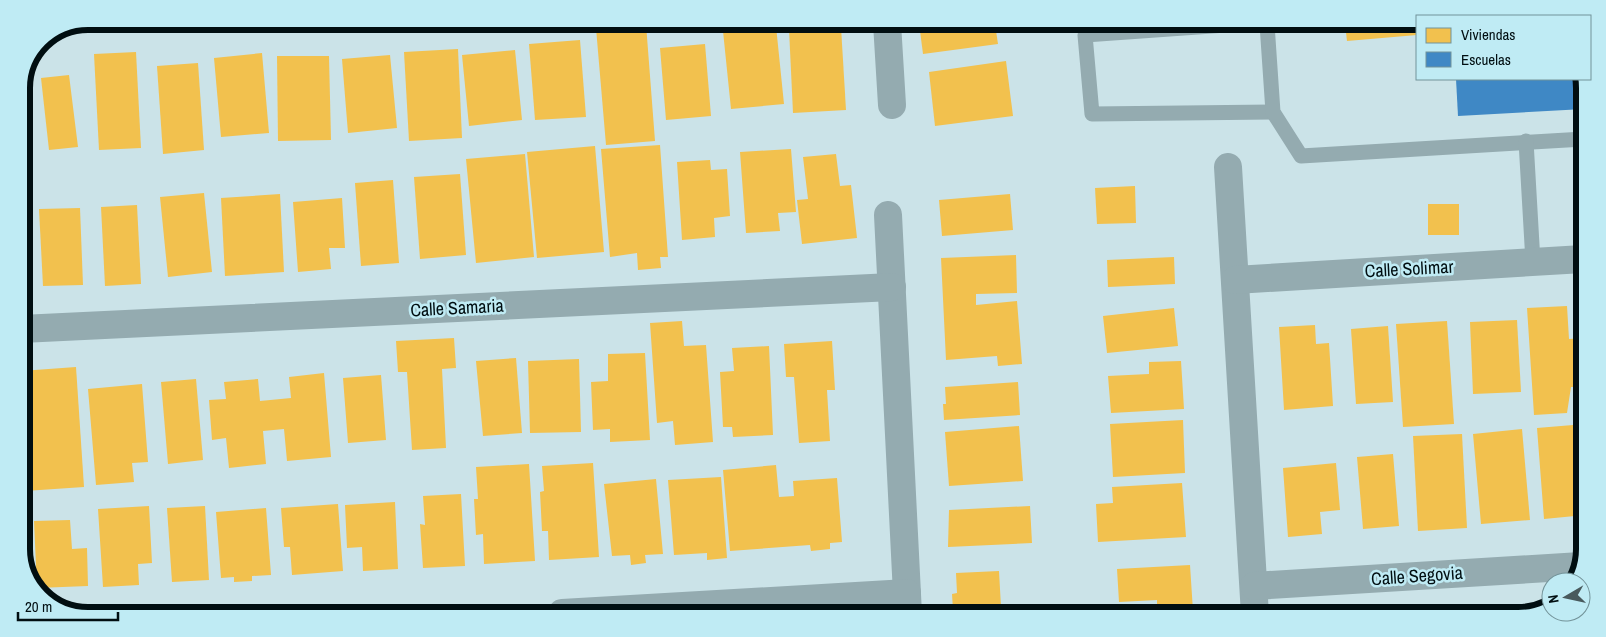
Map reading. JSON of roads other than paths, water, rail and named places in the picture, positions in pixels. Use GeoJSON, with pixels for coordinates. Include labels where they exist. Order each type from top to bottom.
{"type":"FeatureCollection","features":[{"type":"Feature","properties":{"kind":"street"},"geometry":{"type":"LineString","coordinates":[[888,30],[892,105]]}},
{"type":"Feature","properties":{"kind":"street"},"geometry":{"type":"LineString","coordinates":[[1228,167],[1255,607]]}},
{"type":"Feature","properties":{"kind":"street"},"geometry":{"type":"LineString","coordinates":[[792,607],[907,604],[888,215]]}},
{"type":"Feature","properties":{"kind":"street","name":"Calle Solimar"},"geometry":{"type":"LineString","coordinates":[[1235,280],[1576,259]]}},
{"type":"Feature","properties":{"kind":"street","name":"Calle Samaria"},"geometry":{"type":"LineString","coordinates":[[30,329],[892,287]]}},
{"type":"Feature","properties":{"kind":"street","name":"Calle Segovia"},"geometry":{"type":"LineString","coordinates":[[1254,586],[1573,566]]}},
{"type":"Feature","properties":{"kind":"lane"},"geometry":{"type":"LineString","coordinates":[[1155,30],[1085,35],[1092,114],[1273,112]]}},
{"type":"Feature","properties":{"kind":"lane"},"geometry":{"type":"LineString","coordinates":[[1267,30],[1273,112],[1302,156],[1576,139]]}},
{"type":"Feature","properties":{"kind":"lane"},"geometry":{"type":"LineString","coordinates":[[1526,141],[1533,262]]}}]}
